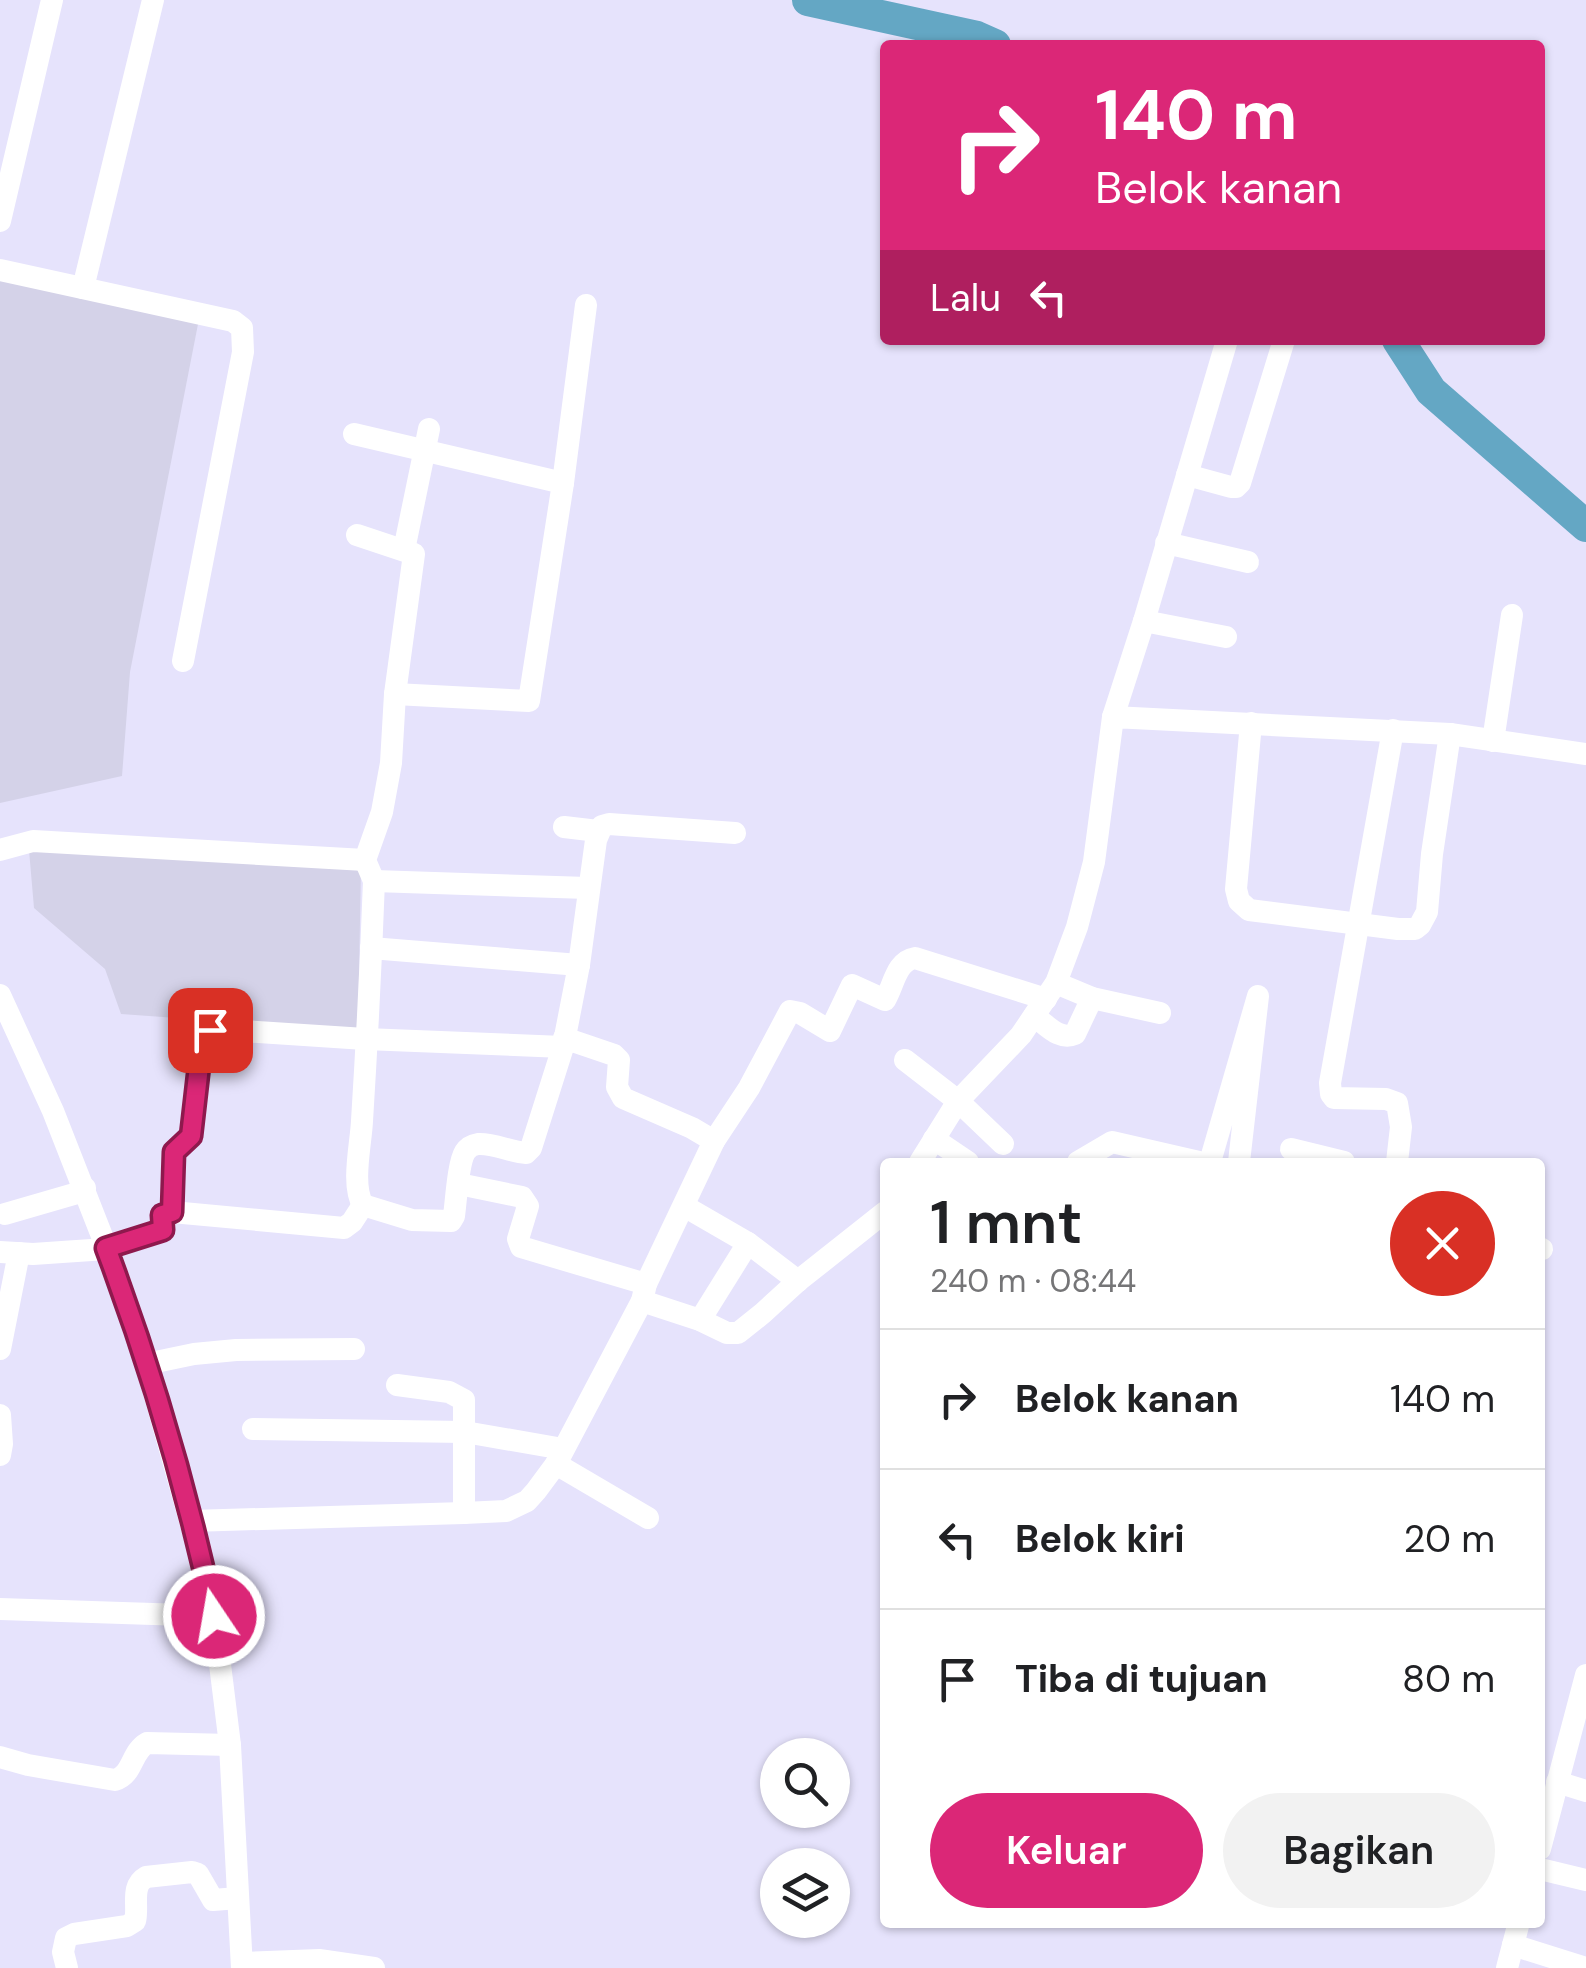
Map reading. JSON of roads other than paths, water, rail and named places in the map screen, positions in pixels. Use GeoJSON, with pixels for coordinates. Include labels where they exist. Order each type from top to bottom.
{"type":"FeatureCollection","features":[{"type":"Feature","properties":{"kind":"street"},"geometry":{"type":"LineString","coordinates":[[0,221],[52,0]]}},
{"type":"Feature","properties":{"kind":"street"},"geometry":{"type":"LineString","coordinates":[[83,288],[153,0]]}},
{"type":"Feature","properties":{"kind":"street"},"geometry":{"type":"LineString","coordinates":[[0,270],[233,320],[244,335],[183,661]]}},
{"type":"Feature","properties":{"kind":"street"},"geometry":{"type":"LineString","coordinates":[[394,694],[529,700],[586,306]]}},
{"type":"Feature","properties":{"kind":"street"},"geometry":{"type":"LineString","coordinates":[[922,1158],[958,1101],[1020,1035],[1046,999],[1077,926],[1094,862],[1113,717],[1225,345]]}},
{"type":"Feature","properties":{"kind":"street"},"geometry":{"type":"LineString","coordinates":[[1186,475],[1236,487],[1240,484],[1282,345]]}},
{"type":"Feature","properties":{"kind":"street"},"geometry":{"type":"LineString","coordinates":[[354,434],[427,440],[563,483]]}},
{"type":"Feature","properties":{"kind":"street"},"geometry":{"type":"LineString","coordinates":[[404,550],[427,440]]}},
{"type":"Feature","properties":{"kind":"street"},"geometry":{"type":"LineString","coordinates":[[357,535],[414,554],[394,694],[391,762],[369,870],[372,948],[357,1184],[363,1205],[412,1220],[451,1221],[465,1151],[470,1146],[484,1144],[520,1153],[531,1148],[564,1043],[588,888],[602,826],[735,834]]}},
{"type":"Feature","properties":{"kind":"street"},"geometry":{"type":"LineString","coordinates":[[1166,543],[1248,562]]}},
{"type":"Feature","properties":{"kind":"street"},"geometry":{"type":"LineString","coordinates":[[1493,741],[1512,616]]}},
{"type":"Feature","properties":{"kind":"street"},"geometry":{"type":"LineString","coordinates":[[1144,622],[1226,636]]}},
{"type":"Feature","properties":{"kind":"street"},"geometry":{"type":"LineString","coordinates":[[1113,717],[1450,734],[1586,754]]}},
{"type":"Feature","properties":{"kind":"street"},"geometry":{"type":"LineString","coordinates":[[1251,723],[1236,889],[1239,901],[1248,910],[1407,930],[1415,929],[1424,919],[1450,734]]}},
{"type":"Feature","properties":{"kind":"street"},"geometry":{"type":"LineString","coordinates":[[1393,730],[1330,1089],[1334,1098],[1386,1099],[1397,1103],[1401,1127],[1397,1158]]}},
{"type":"Feature","properties":{"kind":"street"},"geometry":{"type":"LineString","coordinates":[[564,826],[598,831]]}},
{"type":"Feature","properties":{"kind":"street"},"geometry":{"type":"LineString","coordinates":[[0,850],[33,841],[588,888]]}},
{"type":"Feature","properties":{"kind":"street"},"geometry":{"type":"LineString","coordinates":[[372,948],[579,965]]}},
{"type":"Feature","properties":{"kind":"street"},"geometry":{"type":"LineString","coordinates":[[191,1521],[517,1508],[536,1491],[559,1456],[644,1292],[714,1141],[750,1088],[790,1011],[830,1030],[850,987],[855,985],[886,1000],[906,960],[915,958],[1046,999],[1092,998],[1160,1013]]}},
{"type":"Feature","properties":{"kind":"street"},"geometry":{"type":"LineString","coordinates":[[0,994],[85,1188],[120,1282],[191,1521],[214,1616],[230,1745],[242,1966],[320,1960],[374,1968]]}},
{"type":"Feature","properties":{"kind":"street"},"geometry":{"type":"LineString","coordinates":[[1211,1158],[1258,996],[1238,1158]]}},
{"type":"Feature","properties":{"kind":"street"},"geometry":{"type":"LineString","coordinates":[[1046,999],[1060,1036],[1069,1036],[1074,1034],[1092,998]]}},
{"type":"Feature","properties":{"kind":"street"},"geometry":{"type":"LineString","coordinates":[[172,1212],[174,1152],[191,1136],[206,1032],[564,1043],[614,1054],[619,1060],[617,1087],[623,1098],[714,1141]]}},
{"type":"Feature","properties":{"kind":"street"},"geometry":{"type":"LineString","coordinates":[[905,1060],[958,1101],[1003,1144]]}},
{"type":"Feature","properties":{"kind":"street"},"geometry":{"type":"LineString","coordinates":[[934,1139],[962,1158]]}},
{"type":"Feature","properties":{"kind":"street"},"geometry":{"type":"LineString","coordinates":[[1085,1158],[1112,1142],[1125,1154],[1162,1158]]}},
{"type":"Feature","properties":{"kind":"street"},"geometry":{"type":"LineString","coordinates":[[1291,1149],[1328,1158]]}},
{"type":"Feature","properties":{"kind":"street"},"geometry":{"type":"LineString","coordinates":[[458,1184],[522,1197],[528,1206],[518,1239],[521,1247],[644,1292],[728,1333],[738,1332],[798,1281],[880,1226]]}},
{"type":"Feature","properties":{"kind":"street"},"geometry":{"type":"LineString","coordinates":[[5,1214],[85,1188]]}},
{"type":"Feature","properties":{"kind":"street"},"geometry":{"type":"LineString","coordinates":[[0,1349],[9,1252],[106,1248],[163,1230],[162,1215],[172,1212],[344,1228],[363,1205]]}},
{"type":"Feature","properties":{"kind":"street"},"geometry":{"type":"LineString","coordinates":[[684,1206],[748,1244],[798,1281]]}},
{"type":"Feature","properties":{"kind":"street"},"geometry":{"type":"LineString","coordinates":[[700,1320],[748,1244]]}},
{"type":"Feature","properties":{"kind":"street"},"geometry":{"type":"LineString","coordinates":[[146,1364],[236,1350],[354,1349]]}},
{"type":"Feature","properties":{"kind":"street"},"geometry":{"type":"LineString","coordinates":[[397,1385],[434,1388],[462,1398],[464,1513]]}},
{"type":"Feature","properties":{"kind":"street"},"geometry":{"type":"LineString","coordinates":[[0,1415],[0,1454]]}},
{"type":"Feature","properties":{"kind":"street"},"geometry":{"type":"LineString","coordinates":[[253,1429],[464,1432],[559,1456],[648,1518]]}},
{"type":"Feature","properties":{"kind":"street"},"geometry":{"type":"LineString","coordinates":[[1,1614],[214,1616]]}},
{"type":"Feature","properties":{"kind":"street"},"geometry":{"type":"LineString","coordinates":[[1545,1829],[1582,1705],[1586,1676]]}},
{"type":"Feature","properties":{"kind":"street"},"geometry":{"type":"LineString","coordinates":[[0,1757],[115,1780],[125,1775],[138,1749],[146,1743],[230,1745]]}},
{"type":"Feature","properties":{"kind":"street"},"geometry":{"type":"LineString","coordinates":[[1557,1782],[1586,1791]]}},
{"type":"Feature","properties":{"kind":"street"},"geometry":{"type":"LineString","coordinates":[[1545,1870],[1586,1880]]}},
{"type":"Feature","properties":{"kind":"street"},"geometry":{"type":"LineString","coordinates":[[66,1968],[66,1938],[134,1921],[136,1887],[146,1877],[192,1872],[198,1874],[213,1900],[238,1898]]}},
{"type":"Feature","properties":{"kind":"street"},"geometry":{"type":"LineString","coordinates":[[1513,1945],[1586,1968]]}},
{"type":"Feature","properties":{"kind":"waterway"},"geometry":{"type":"LineString","coordinates":[[808,0],[984,40]]}},
{"type":"Feature","properties":{"kind":"waterway"},"geometry":{"type":"LineString","coordinates":[[1401,345],[1431,391],[1586,526]]}}]}
